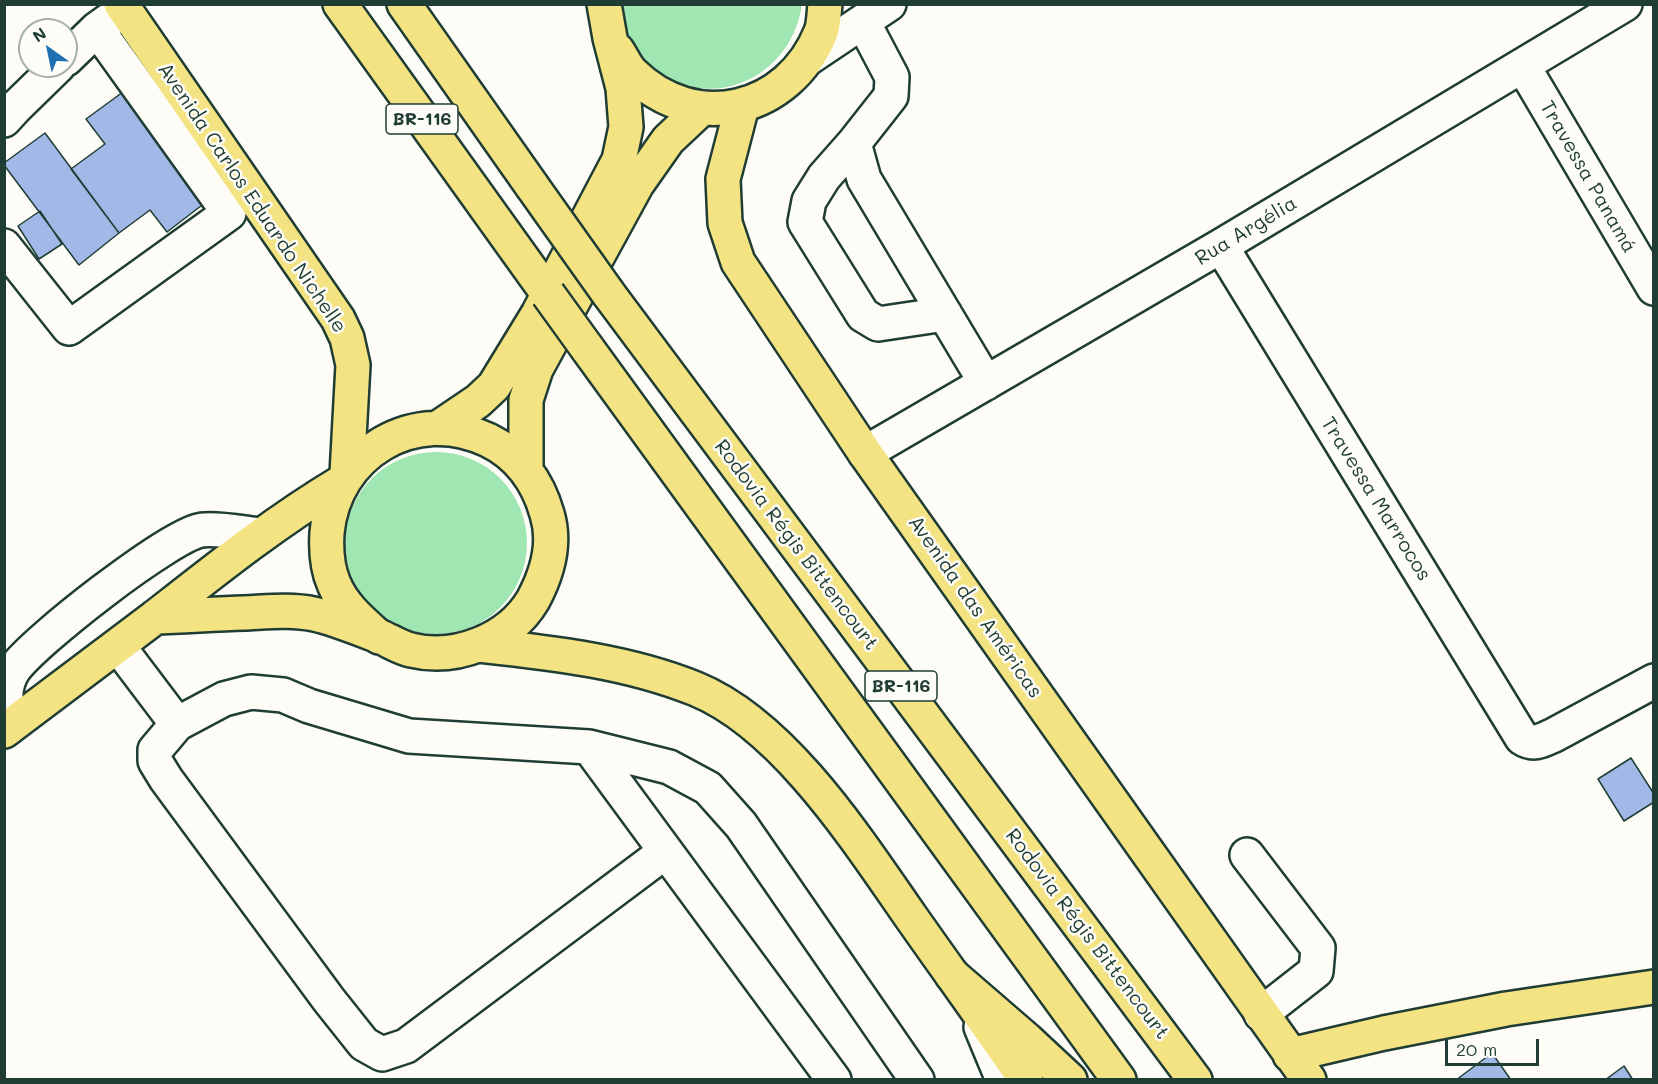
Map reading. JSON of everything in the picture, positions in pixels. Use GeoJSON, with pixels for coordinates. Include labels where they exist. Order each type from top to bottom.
{"type":"FeatureCollection","features":[{"type":"Feature","properties":{"kind":"main road","name":"BR-116"},"geometry":{"type":"LineString","coordinates":[[340,4],[504,234],[1119,1080]]}},
{"type":"Feature","properties":{"kind":"main road","name":"Rodovia Régis Bittencourt"},"geometry":{"type":"LineString","coordinates":[[404,4],[608,293],[1195,1080]]}},
{"type":"Feature","properties":{"kind":"main road"},"geometry":{"type":"LineString","coordinates":[[438,428],[478,401],[494,386],[538,314],[619,160],[626,127],[623,88],[604,4]]}},
{"type":"Feature","properties":{"kind":"main road"},"geometry":{"type":"LineString","coordinates":[[610,38],[631,72],[662,97],[701,109],[742,106],[767,96],[790,80],[807,59],[822,30],[825,4]]}},
{"type":"Feature","properties":{"kind":"main road","name":"Avenida Carlos Eduardo Nichelle"},"geometry":{"type":"LineString","coordinates":[[123,7],[241,204],[338,319],[347,338],[353,365],[345,478]]}},
{"type":"Feature","properties":{"kind":"main road","name":"Avenida das Américas"},"geometry":{"type":"LineString","coordinates":[[742,106],[723,179],[726,223],[738,262],[866,453],[1299,1067]]}},
{"type":"Feature","properties":{"kind":"main road"},"geometry":{"type":"LineString","coordinates":[[526,469],[526,400],[536,369],[637,184],[668,140],[701,109]]}},
{"type":"Feature","properties":{"kind":"main road"},"geometry":{"type":"LineString","coordinates":[[155,617],[280,611],[314,614],[411,650],[446,653],[479,645],[506,630],[527,609],[542,583],[550,554],[550,524],[541,495],[526,469],[501,447],[471,432],[438,428],[412,431],[387,440],[365,455],[345,478],[329,514],[326,550],[334,584],[352,614],[379,637]]}},
{"type":"Feature","properties":{"kind":"main road"},"geometry":{"type":"LineString","coordinates":[[6,730],[300,506],[345,478]]}},
{"type":"Feature","properties":{"kind":"main road"},"geometry":{"type":"LineString","coordinates":[[479,645],[571,655],[645,672],[698,689],[733,710],[775,742],[845,824],[1026,1080]]}},
{"type":"Feature","properties":{"kind":"main road"},"geometry":{"type":"LineString","coordinates":[[952,975],[1070,1080]]}},
{"type":"Feature","properties":{"kind":"main road"},"geometry":{"type":"LineString","coordinates":[[1299,1067],[1384,1033],[1506,1009],[1653,987]]}},
{"type":"Feature","properties":{"kind":"street","name":"Rua Argélia"},"geometry":{"type":"LineString","coordinates":[[866,453],[1221,246],[1625,4]]}},
{"type":"Feature","properties":{"kind":"street"},"geometry":{"type":"LineString","coordinates":[[78,47],[123,7]]}},
{"type":"Feature","properties":{"kind":"street"},"geometry":{"type":"LineString","coordinates":[[807,59],[876,13],[892,77],[891,96],[824,177],[808,201],[806,222],[863,315],[878,324],[945,314]]}},
{"type":"Feature","properties":{"kind":"street"},"geometry":{"type":"LineString","coordinates":[[4,246],[69,328],[241,204],[97,29]]}},
{"type":"Feature","properties":{"kind":"street","name":"Travessa Panamá"},"geometry":{"type":"LineString","coordinates":[[1523,66],[1653,288]]}},
{"type":"Feature","properties":{"kind":"street"},"geometry":{"type":"LineString","coordinates":[[4,120],[46,78]]}},
{"type":"Feature","properties":{"kind":"street"},"geometry":{"type":"LineString","coordinates":[[854,143],[864,179],[986,383]]}},
{"type":"Feature","properties":{"kind":"street","name":"Travessa Marrocos"},"geometry":{"type":"LineString","coordinates":[[1221,246],[1522,738],[1529,742],[1538,742],[1653,681]]}},
{"type":"Feature","properties":{"kind":"street"},"geometry":{"type":"LineString","coordinates":[[6,730],[5,697],[12,672],[33,647],[128,573],[173,542],[201,530],[261,535]]}},
{"type":"Feature","properties":{"kind":"street"},"geometry":{"type":"LineString","coordinates":[[118,646],[177,724]]}},
{"type":"Feature","properties":{"kind":"street"},"geometry":{"type":"LineString","coordinates":[[665,852],[406,1046],[382,1054],[364,1044],[329,1000],[166,779],[155,760],[155,750],[177,724],[224,699],[251,692],[284,695],[309,706],[409,736],[589,747],[669,767],[708,788],[741,825],[917,1080]]}},
{"type":"Feature","properties":{"kind":"street"},"geometry":{"type":"LineString","coordinates":[[589,747],[834,1080]]}},
{"type":"Feature","properties":{"kind":"street"},"geometry":{"type":"LineString","coordinates":[[1247,855],[1318,948],[1316,971],[1262,1014]]}},
{"type":"Feature","properties":{"kind":"street"},"geometry":{"type":"LineString","coordinates":[[972,1003],[1003,1080]]}},
{"type":"Feature","properties":{"kind":"green space"},"geometry":{"type":"Polygon","coordinates":[[[802,4],[794,32],[780,55],[760,73],[738,84],[713,89],[687,86],[663,75],[641,55],[626,32],[621,5],[802,4]]]}},
{"type":"Feature","properties":{"kind":"green space"},"geometry":{"type":"Polygon","coordinates":[[[436,452],[471,459],[500,479],[520,508],[527,543],[520,578],[500,607],[471,627],[436,634],[401,627],[372,607],[352,578],[345,543],[352,508],[372,479],[401,459],[436,452]]]}},
{"type":"Feature","properties":{"kind":"building"},"geometry":{"type":"Polygon","coordinates":[[[127,89],[210,199],[167,232],[150,210],[119,233],[71,169],[105,144],[86,119],[127,89]]]}},
{"type":"Feature","properties":{"kind":"building"},"geometry":{"type":"Polygon","coordinates":[[[45,133],[119,233],[79,265],[4,165],[45,133]]]}},
{"type":"Feature","properties":{"kind":"building"},"geometry":{"type":"Polygon","coordinates":[[[40,211],[62,244],[39,259],[18,226],[40,211]]]}},
{"type":"Feature","properties":{"kind":"building"},"geometry":{"type":"Polygon","coordinates":[[[1631,758],[1654,794],[1654,802],[1624,821],[1598,779],[1631,758]]]}},
{"type":"Feature","properties":{"kind":"building"},"geometry":{"type":"Polygon","coordinates":[[[1492,1053],[1511,1080],[1456,1080],[1492,1053]]]}},
{"type":"Feature","properties":{"kind":"building"},"geometry":{"type":"Polygon","coordinates":[[[1624,1066],[1633,1080],[1605,1080],[1624,1066]]]}}]}
